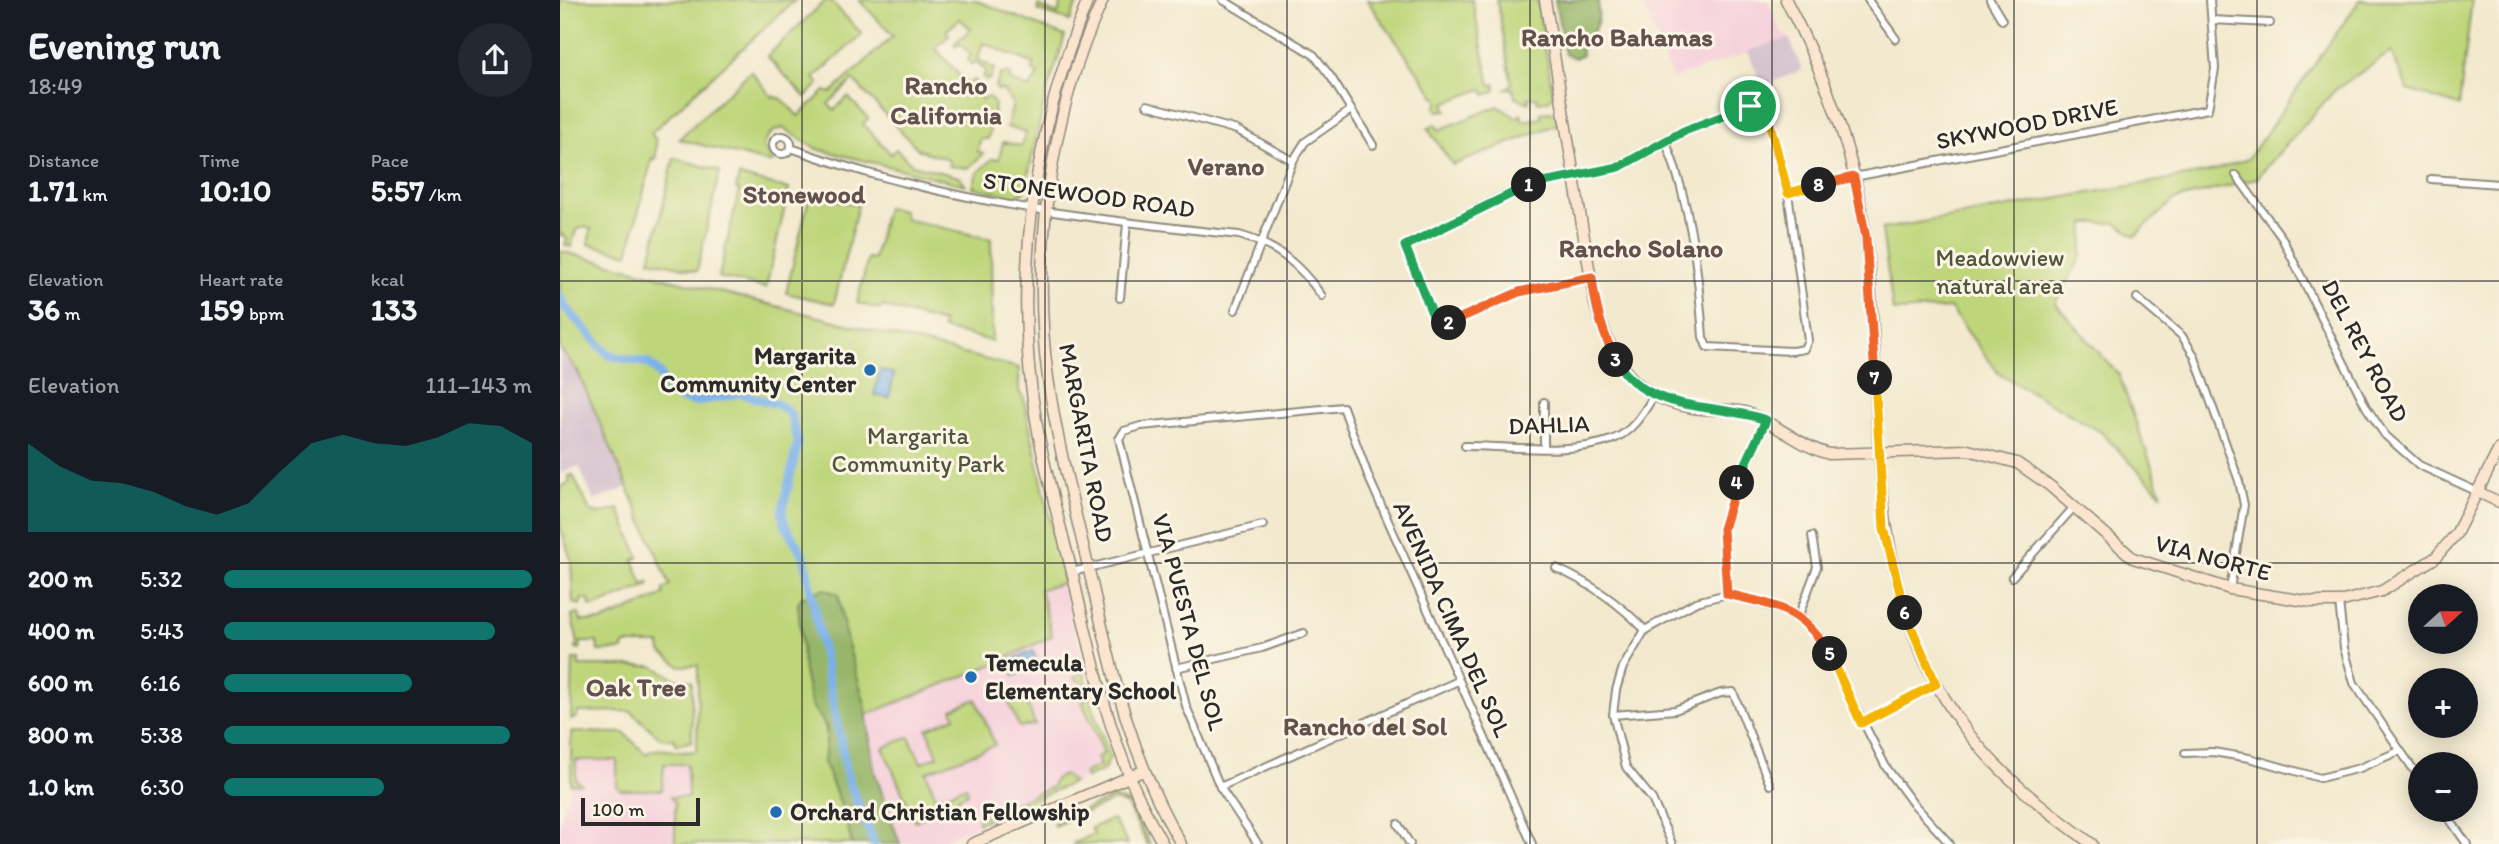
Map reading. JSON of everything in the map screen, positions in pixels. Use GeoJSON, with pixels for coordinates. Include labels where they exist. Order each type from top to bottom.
{"type":"FeatureCollection","features":[{"type":"Feature","properties":{"kind":"street","name":"MARGARITA ROAD"},"geometry":{"type":"LineString","coordinates":[[1088,0],[1061,74],[1031,211],[1025,284],[1031,384],[1036,423],[1105,708],[1128,777],[1163,844]]}},
{"type":"Feature","properties":{"kind":"street","name":"MARGARITA ROAD"},"geometry":{"type":"LineString","coordinates":[[1103,0],[1079,60],[1063,118],[1046,213],[1041,288],[1048,376],[1088,568],[1118,693],[1143,771],[1181,844]]}},
{"type":"Feature","properties":{"kind":"street"},"geometry":{"type":"LineString","coordinates":[[1223,0],[1314,55],[1373,145]]}},
{"type":"Feature","properties":{"kind":"street","name":"VIA NORTE"},"geometry":{"type":"LineString","coordinates":[[1545,0],[1595,304],[1606,341],[1618,364],[1635,382],[1676,404],[1699,409],[1738,410],[1766,420],[1815,450],[1829,454],[1968,450],[2017,463],[2050,486],[2133,558],[2230,589],[2312,602],[2339,602],[2382,591],[2435,558],[2456,534],[2499,449]]}},
{"type":"Feature","properties":{"kind":"street"},"geometry":{"type":"LineString","coordinates":[[1786,0],[1828,93],[1854,177],[1866,238],[1884,528],[1892,570],[1907,620],[1936,684],[1963,726],[1996,765],[2034,802],[2092,844]]}},
{"type":"Feature","properties":{"kind":"street"},"geometry":{"type":"LineString","coordinates":[[1868,0],[1896,39]]}},
{"type":"Feature","properties":{"kind":"street"},"geometry":{"type":"LineString","coordinates":[[1990,0],[2002,20]]}},
{"type":"Feature","properties":{"kind":"street"},"geometry":{"type":"LineString","coordinates":[[2210,0],[2212,20],[2270,23]]}},
{"type":"Feature","properties":{"kind":"street","name":"SKYWOOD DRIVE"},"geometry":{"type":"LineString","coordinates":[[1788,193],[1854,177],[2208,109],[2216,69],[2212,20]]}},
{"type":"Feature","properties":{"kind":"street"},"geometry":{"type":"LineString","coordinates":[[1147,105],[1237,130],[1293,161]]}},
{"type":"Feature","properties":{"kind":"street"},"geometry":{"type":"LineString","coordinates":[[1592,277],[1519,292],[1440,328],[1405,246],[1503,195],[1534,183],[1619,167],[1665,141],[1750,106],[1759,106],[1767,113],[1788,193],[1808,340],[1804,349],[1792,351],[1707,347],[1703,337],[1698,265],[1681,180],[1665,141]]}},
{"type":"Feature","properties":{"kind":"street"},"geometry":{"type":"LineString","coordinates":[[1234,310],[1293,161],[1305,142],[1352,110]]}},
{"type":"Feature","properties":{"kind":"street","name":"STONEWOOD ROAD"},"geometry":{"type":"LineString","coordinates":[[791,148],[836,165],[1031,211],[1239,235],[1283,252],[1302,269],[1322,296]]}},
{"type":"Feature","properties":{"kind":"street","name":"DEL REY ROAD"},"geometry":{"type":"LineString","coordinates":[[2236,175],[2282,237],[2366,407],[2385,435],[2418,465],[2499,502]]}},
{"type":"Feature","properties":{"kind":"street"},"geometry":{"type":"LineString","coordinates":[[2431,179],[2499,184]]}},
{"type":"Feature","properties":{"kind":"street"},"geometry":{"type":"LineString","coordinates":[[1119,298],[1127,223]]}},
{"type":"Feature","properties":{"kind":"street"},"geometry":{"type":"LineString","coordinates":[[2137,298],[2182,336],[2194,355],[2239,481],[2244,505],[2230,589]]}},
{"type":"Feature","properties":{"kind":"street","name":"DAHLIA"},"geometry":{"type":"LineString","coordinates":[[1465,446],[1577,447],[1613,440],[1640,418],[1655,394]]}},
{"type":"Feature","properties":{"kind":"street"},"geometry":{"type":"LineString","coordinates":[[1544,402],[1544,447]]}},
{"type":"Feature","properties":{"kind":"street","name":"VIA PUESTA DEL SOL"},"geometry":{"type":"LineString","coordinates":[[1258,844],[1220,786],[1186,706],[1119,439],[1124,431],[1142,426],[1343,407]]}},
{"type":"Feature","properties":{"kind":"street","name":"AVENIDA CIMA DEL SOL"},"geometry":{"type":"LineString","coordinates":[[1343,407],[1369,478],[1532,844]]}},
{"type":"Feature","properties":{"kind":"street"},"geometry":{"type":"LineString","coordinates":[[1727,594],[1723,529],[1735,487],[1766,420]]}},
{"type":"Feature","properties":{"kind":"street"},"geometry":{"type":"LineString","coordinates":[[2012,577],[2074,507]]}},
{"type":"Feature","properties":{"kind":"street"},"geometry":{"type":"LineString","coordinates":[[1072,572],[1263,525]]}},
{"type":"Feature","properties":{"kind":"street"},"geometry":{"type":"LineString","coordinates":[[1799,615],[1817,566],[1812,536]]}},
{"type":"Feature","properties":{"kind":"street"},"geometry":{"type":"LineString","coordinates":[[1556,568],[1591,584],[1612,598],[1644,630]]}},
{"type":"Feature","properties":{"kind":"street"},"geometry":{"type":"LineString","coordinates":[[1672,844],[1652,799],[1626,767],[1613,715],[1623,667],[1644,630],[1696,602],[1727,594],[1799,615],[1819,637],[1833,659],[1861,723],[1886,767],[1910,801],[1950,844]]}},
{"type":"Feature","properties":{"kind":"street"},"geometry":{"type":"LineString","coordinates":[[2339,602],[2344,648],[2354,683],[2408,763]]}},
{"type":"Feature","properties":{"kind":"street"},"geometry":{"type":"LineString","coordinates":[[1176,668],[1262,648],[1304,633]]}},
{"type":"Feature","properties":{"kind":"street"},"geometry":{"type":"LineString","coordinates":[[1220,786],[1458,681]]}},
{"type":"Feature","properties":{"kind":"street"},"geometry":{"type":"LineString","coordinates":[[1861,723],[1936,684]]}},
{"type":"Feature","properties":{"kind":"street"},"geometry":{"type":"LineString","coordinates":[[1613,715],[1675,710],[1721,693],[1733,692],[1770,785]]}},
{"type":"Feature","properties":{"kind":"street"},"geometry":{"type":"LineString","coordinates":[[2185,753],[2213,752],[2249,758],[2320,778],[2350,772],[2399,751]]}},
{"type":"Feature","properties":{"kind":"street"},"geometry":{"type":"LineString","coordinates":[[971,844],[1143,771]]}},
{"type":"Feature","properties":{"kind":"street"},"geometry":{"type":"LineString","coordinates":[[2451,822],[2467,844]]}},
{"type":"Feature","properties":{"kind":"street"},"geometry":{"type":"LineString","coordinates":[[1398,824],[1410,844]]}},
{"type":"Feature","properties":{"kind":"shaded area"},"geometry":{"type":"Polygon","coordinates":[[[1642,0],[1767,0],[1781,31],[1789,38],[1672,79],[1642,0]]]}},
{"type":"Feature","properties":{"kind":"shaded area"},"geometry":{"type":"Polygon","coordinates":[[[1789,38],[1802,70],[1762,86],[1748,51],[1789,38]]]}},
{"type":"Feature","properties":{"kind":"shaded area"},"geometry":{"type":"Polygon","coordinates":[[[560,348],[578,372],[628,487],[594,501],[579,466],[560,473],[560,348]]]}},
{"type":"Feature","properties":{"kind":"shaded area","name":"Temecula Elementary School"},"geometry":{"type":"Polygon","coordinates":[[[1064,583],[1095,715],[1110,757],[1104,770],[934,844],[900,844],[874,770],[865,704],[845,634],[1064,583]]]}},
{"type":"Feature","properties":{"kind":"shaded area"},"geometry":{"type":"Polygon","coordinates":[[[571,760],[687,760],[688,797],[682,797],[681,844],[560,844],[560,820],[570,790],[571,760]]]}},
{"type":"Feature","properties":{"kind":"green space"},"geometry":{"type":"Polygon","coordinates":[[[560,0],[795,0],[651,133],[656,140],[656,159],[652,158],[628,254],[588,244],[591,229],[584,227],[576,230],[571,247],[565,245],[567,239],[563,234],[560,236],[560,0]]]}},
{"type":"Feature","properties":{"kind":"green space"},"geometry":{"type":"Polygon","coordinates":[[[826,0],[830,0],[862,34],[814,78],[819,84],[805,97],[767,56],[826,0]]]}},
{"type":"Feature","properties":{"kind":"green space"},"geometry":{"type":"Polygon","coordinates":[[[859,0],[975,0],[1065,36],[1044,102],[1025,190],[1015,197],[973,187],[977,173],[992,159],[999,159],[1003,142],[1021,146],[1026,132],[1007,127],[1013,104],[1002,89],[999,91],[995,87],[1001,74],[1011,74],[1010,81],[1030,88],[1038,74],[1033,72],[1034,64],[983,43],[978,59],[994,69],[990,79],[986,80],[983,76],[986,72],[977,62],[971,64],[968,60],[971,55],[961,44],[955,47],[955,43],[971,29],[960,19],[946,31],[949,35],[935,48],[968,85],[974,80],[982,90],[978,94],[983,100],[988,96],[995,105],[988,139],[980,139],[978,152],[983,153],[982,156],[968,168],[949,166],[948,159],[919,150],[853,80],[828,104],[834,110],[848,97],[868,118],[863,124],[891,154],[896,149],[913,165],[960,177],[965,185],[817,149],[783,128],[770,134],[763,146],[773,162],[770,163],[679,139],[751,71],[771,96],[782,99],[798,116],[825,91],[831,93],[893,36],[859,0]]]}},
{"type":"Feature","properties":{"kind":"green space"},"geometry":{"type":"Polygon","coordinates":[[[1062,0],[1078,0],[1070,21],[1038,11],[1038,6],[1058,14],[1062,0]]]}},
{"type":"Feature","properties":{"kind":"green space"},"geometry":{"type":"Polygon","coordinates":[[[1367,0],[1472,0],[1490,85],[1495,84],[1495,91],[1485,95],[1482,89],[1444,103],[1447,110],[1438,111],[1435,107],[1439,102],[1367,0]]]}},
{"type":"Feature","properties":{"kind":"green space"},"geometry":{"type":"Polygon","coordinates":[[[1497,0],[1537,0],[1553,94],[1549,100],[1538,102],[1537,97],[1528,98],[1529,103],[1515,97],[1513,89],[1506,89],[1512,85],[1497,0]]]}},
{"type":"Feature","properties":{"kind":"green space"},"geometry":{"type":"Polygon","coordinates":[[[1555,0],[1598,0],[1596,25],[1591,35],[1581,44],[1582,55],[1575,58],[1565,54],[1555,0]]]}},
{"type":"Feature","properties":{"kind":"green space","name":"Meadowview natural area"},"geometry":{"type":"Polygon","coordinates":[[[2360,0],[2472,0],[2459,106],[2408,90],[2391,52],[2335,90],[2256,179],[2174,200],[2135,236],[2116,223],[2085,223],[2081,257],[2055,303],[2119,375],[2162,495],[2101,432],[1999,374],[1950,308],[1893,311],[1882,229],[2210,172],[2248,159],[2360,0]]]}},
{"type":"Feature","properties":{"kind":"green space"},"geometry":{"type":"Polygon","coordinates":[[[1498,106],[1517,118],[1521,114],[1523,121],[1541,118],[1541,113],[1551,112],[1556,116],[1558,124],[1453,165],[1428,129],[1435,124],[1439,130],[1498,106]]]}},
{"type":"Feature","properties":{"kind":"green space"},"geometry":{"type":"Polygon","coordinates":[[[674,158],[720,171],[697,271],[650,260],[674,158]]]}},
{"type":"Feature","properties":{"kind":"green space"},"geometry":{"type":"Polygon","coordinates":[[[739,176],[789,189],[766,288],[719,277],[739,190],[736,189],[739,176]]]}},
{"type":"Feature","properties":{"kind":"green space"},"geometry":{"type":"Polygon","coordinates":[[[810,194],[858,205],[834,304],[786,293],[810,194]]]}},
{"type":"Feature","properties":{"kind":"green space"},"geometry":{"type":"Polygon","coordinates":[[[886,207],[903,211],[905,219],[991,239],[992,341],[942,329],[943,323],[882,306],[880,309],[857,303],[868,258],[874,259],[886,207]]]}},
{"type":"Feature","properties":{"kind":"green space","name":"Margarita Community Park"},"geometry":{"type":"Polygon","coordinates":[[[560,251],[1019,368],[1019,392],[1023,396],[1064,583],[1040,589],[1052,636],[996,663],[866,715],[845,634],[838,594],[811,593],[798,603],[828,737],[824,763],[844,812],[852,844],[675,844],[675,803],[671,797],[688,797],[687,764],[664,764],[662,790],[621,790],[617,787],[617,760],[576,760],[576,780],[581,784],[571,784],[571,732],[624,733],[646,754],[656,750],[697,750],[698,665],[680,666],[661,652],[660,644],[624,644],[623,650],[598,651],[597,642],[581,642],[580,649],[576,649],[572,615],[579,614],[581,621],[602,621],[664,595],[663,589],[670,585],[578,372],[560,348],[560,251]]]}},
{"type":"Feature","properties":{"kind":"green space"},"geometry":{"type":"Polygon","coordinates":[[[573,475],[590,511],[598,514],[619,509],[639,557],[633,560],[643,584],[649,582],[649,585],[596,606],[590,606],[589,599],[581,599],[581,605],[573,603],[571,560],[560,526],[560,487],[570,482],[568,476],[573,475]]]}},
{"type":"Feature","properties":{"kind":"green space"},"geometry":{"type":"Polygon","coordinates":[[[823,589],[838,594],[845,634],[865,704],[874,770],[900,844],[852,844],[844,812],[824,763],[827,727],[811,705],[804,672],[798,603],[802,597],[823,589]]]}},
{"type":"Feature","properties":{"kind":"green space"},"geometry":{"type":"Polygon","coordinates":[[[573,659],[579,659],[579,666],[653,666],[676,679],[692,681],[692,741],[677,745],[674,739],[660,738],[631,711],[578,712],[576,718],[571,719],[573,659]]]}},
{"type":"Feature","properties":{"kind":"green space"},"geometry":{"type":"Polygon","coordinates":[[[1084,671],[1095,715],[1110,757],[1104,770],[1086,778],[1084,772],[1100,766],[1097,757],[1104,754],[1082,701],[1088,697],[1084,684],[1074,678],[1084,671]]]}},
{"type":"Feature","properties":{"kind":"green space"},"geometry":{"type":"Polygon","coordinates":[[[1016,692],[1029,708],[1035,725],[1019,727],[1007,698],[1016,692]]]}},
{"type":"Feature","properties":{"kind":"green space"},"geometry":{"type":"Polygon","coordinates":[[[976,699],[995,745],[926,772],[936,798],[966,786],[968,793],[957,798],[958,802],[915,821],[883,748],[909,737],[921,763],[938,756],[927,729],[955,717],[952,709],[976,699]]]}},
{"type":"Feature","properties":{"kind":"green space"},"geometry":{"type":"Polygon","coordinates":[[[1064,775],[1073,783],[978,823],[978,818],[1052,787],[1055,779],[1064,775]]]}},
{"type":"Feature","properties":{"kind":"green space"},"geometry":{"type":"Polygon","coordinates":[[[1113,797],[1129,803],[1150,844],[1147,844],[1127,805],[1115,800],[1054,826],[1053,823],[1113,797]]]}},
{"type":"Feature","properties":{"kind":"green space"},"geometry":{"type":"Polygon","coordinates":[[[1113,819],[1128,844],[1072,844],[1094,834],[1091,828],[1113,819]]]}},
{"type":"Feature","properties":{"kind":"water"},"geometry":{"type":"Polygon","coordinates":[[[880,370],[894,374],[889,398],[874,395],[880,370]]]}},
{"type":"Feature","properties":{"kind":"water"},"geometry":{"type":"Polygon","coordinates":[[[1033,651],[1039,666],[1014,676],[1008,661],[1033,651]]]}},
{"type":"Feature","properties":{"kind":"waterway"},"geometry":{"type":"LineString","coordinates":[[560,296],[565,307],[611,356],[648,363],[658,372],[669,391],[679,398],[696,402],[739,393],[779,405],[790,413],[798,442],[782,513],[785,525],[804,556],[848,779],[874,844]]}},
{"type":"Feature","properties":{"kind":"place","name":"Margarita Community Center"},"geometry":{"type":"Point","coordinates":[870,370]}},
{"type":"Feature","properties":{"kind":"place","name":"Temecula Elementary School"},"geometry":{"type":"Point","coordinates":[971,677]}},
{"type":"Feature","properties":{"kind":"place","name":"Orchard Christian Fellowship"},"geometry":{"type":"Point","coordinates":[776,812]}},
{"type":"Feature","properties":{"kind":"district","name":"Rancho Bahamas"},"geometry":{"type":"Point","coordinates":[1617,37]}},
{"type":"Feature","properties":{"kind":"district","name":"Rancho California"},"geometry":{"type":"Point","coordinates":[946,100]}},
{"type":"Feature","properties":{"kind":"district","name":"Verano"},"geometry":{"type":"Point","coordinates":[1226,166]}},
{"type":"Feature","properties":{"kind":"district","name":"Stonewood"},"geometry":{"type":"Point","coordinates":[804,194]}},
{"type":"Feature","properties":{"kind":"district","name":"Rancho Solano"},"geometry":{"type":"Point","coordinates":[1641,248]}},
{"type":"Feature","properties":{"kind":"district","name":"Oak Tree"},"geometry":{"type":"Point","coordinates":[636,687]}},
{"type":"Feature","properties":{"kind":"district","name":"Rancho del Sol"},"geometry":{"type":"Point","coordinates":[1365,726]}},
{"type":"Feature","properties":{"kind":"route"},"geometry":{"type":"LineString","coordinates":[[1750,106],[1759,106],[1767,113],[1788,193],[1854,177],[1866,238],[1884,528],[1892,570],[1907,620],[1936,684],[1861,723],[1833,659],[1819,637],[1799,615],[1727,594],[1723,529],[1735,487],[1766,420],[1738,410],[1699,409],[1676,404],[1635,382],[1618,364],[1606,341],[1595,304],[1592,277],[1519,292],[1500,303],[1440,328],[1405,246],[1503,195],[1534,183],[1619,167],[1684,131],[1750,106]]}}]}
